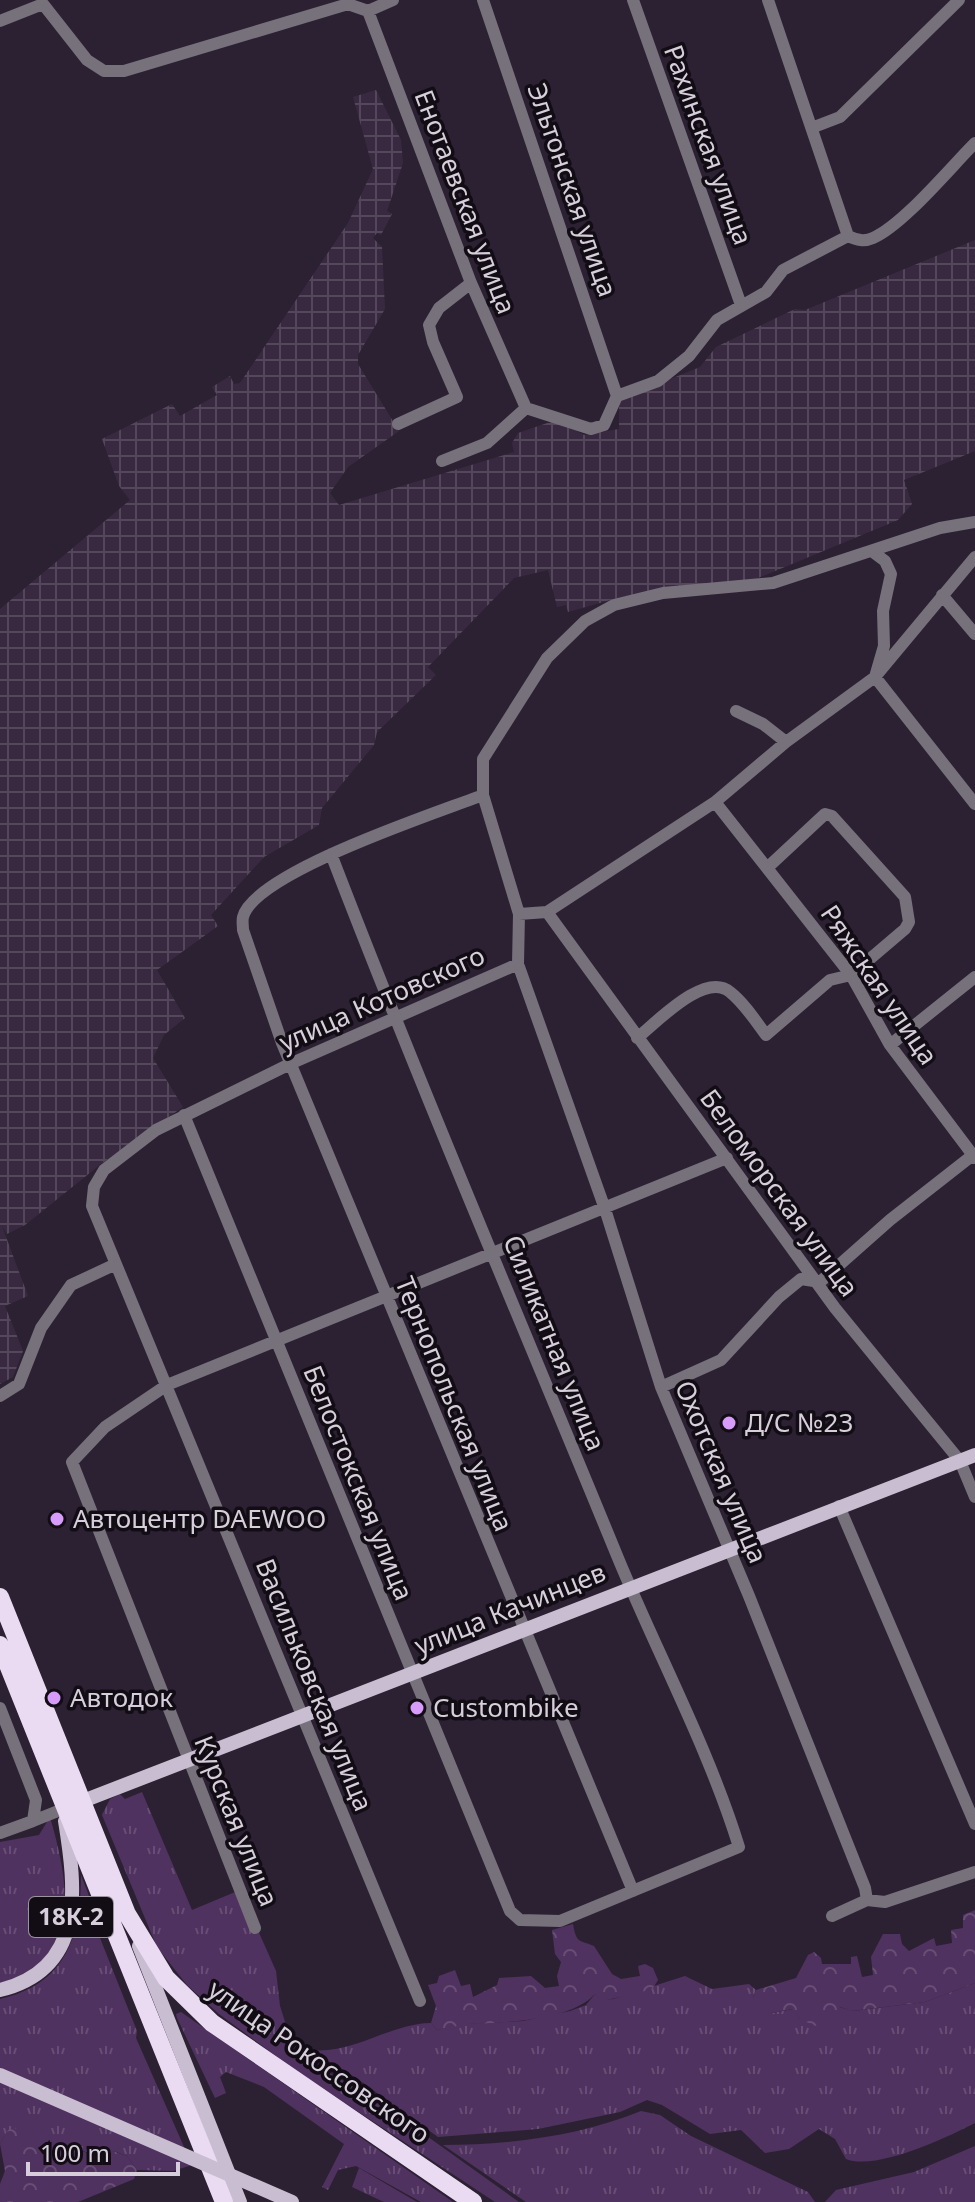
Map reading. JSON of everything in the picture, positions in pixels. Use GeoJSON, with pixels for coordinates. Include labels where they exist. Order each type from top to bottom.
{"type":"FeatureCollection","features":[{"type":"Feature","properties":{"kind":"highway","name":"улица Рокоссовского"},"geometry":{"type":"LineString","coordinates":[[0,1597],[127,1914],[166,1978],[212,2023],[473,2202]]}},
{"type":"Feature","properties":{"kind":"highway"},"geometry":{"type":"LineString","coordinates":[[0,1645],[224,2202]]}},
{"type":"Feature","properties":{"kind":"main road","name":"улица Качинцев"},"geometry":{"type":"LineString","coordinates":[[83,1801],[975,1455]]}},
{"type":"Feature","properties":{"kind":"main road","name":"18К-2"},"geometry":{"type":"LineString","coordinates":[[0,1990],[41,1971],[54,1958],[67,1932],[72,1880],[63,1808]]}},
{"type":"Feature","properties":{"kind":"main road"},"geometry":{"type":"LineString","coordinates":[[127,1914],[240,2202]]}},
{"type":"Feature","properties":{"kind":"main road"},"geometry":{"type":"LineString","coordinates":[[0,2075],[292,2202]]}},
{"type":"Feature","properties":{"kind":"street"},"geometry":{"type":"LineString","coordinates":[[0,21],[43,1],[87,60],[104,71],[124,71],[347,2],[368,11],[393,0]]}},
{"type":"Feature","properties":{"kind":"street","name":"Эльтонская улица"},"geometry":{"type":"LineString","coordinates":[[483,0],[597,329],[617,396]]}},
{"type":"Feature","properties":{"kind":"street","name":"Рахинская улица"},"geometry":{"type":"LineString","coordinates":[[633,0],[741,305]]}},
{"type":"Feature","properties":{"kind":"street"},"geometry":{"type":"LineString","coordinates":[[768,0],[814,127],[848,236],[859,241],[873,238],[898,220],[975,143]]}},
{"type":"Feature","properties":{"kind":"street"},"geometry":{"type":"LineString","coordinates":[[814,127],[840,117],[959,0]]}},
{"type":"Feature","properties":{"kind":"street","name":"Енотаевская улица"},"geometry":{"type":"LineString","coordinates":[[368,11],[471,283],[526,408]]}},
{"type":"Feature","properties":{"kind":"street"},"geometry":{"type":"LineString","coordinates":[[442,461],[487,443],[526,408],[591,429],[604,425],[617,396],[658,381],[689,356],[717,320],[766,292],[783,270],[848,236]]}},
{"type":"Feature","properties":{"kind":"street"},"geometry":{"type":"LineString","coordinates":[[398,424],[457,397],[433,342],[429,325],[439,308],[471,283]]}},
{"type":"Feature","properties":{"kind":"street","name":"улица Котовского"},"geometry":{"type":"LineString","coordinates":[[167,1385],[92,1206],[94,1187],[104,1170],[184,1115],[292,1063],[518,964],[519,914],[483,795],[483,759],[547,658],[585,621],[626,602],[663,593],[773,583],[940,528],[975,522]]}},
{"type":"Feature","properties":{"kind":"street"},"geometry":{"type":"LineString","coordinates":[[873,552],[885,561],[891,574],[883,611],[884,646],[875,677]]}},
{"type":"Feature","properties":{"kind":"street"},"geometry":{"type":"LineString","coordinates":[[519,914],[547,912],[715,802],[786,742],[875,677],[975,557]]}},
{"type":"Feature","properties":{"kind":"street"},"geometry":{"type":"LineString","coordinates":[[942,595],[975,634]]}},
{"type":"Feature","properties":{"kind":"street"},"geometry":{"type":"LineString","coordinates":[[875,677],[975,804]]}},
{"type":"Feature","properties":{"kind":"street"},"geometry":{"type":"LineString","coordinates":[[736,711],[763,724],[786,742]]}},
{"type":"Feature","properties":{"kind":"street"},"geometry":{"type":"LineString","coordinates":[[331,854],[483,795]]}},
{"type":"Feature","properties":{"kind":"street","name":"Ряжская улица"},"geometry":{"type":"LineString","coordinates":[[715,802],[851,975],[890,1045],[974,1156]]}},
{"type":"Feature","properties":{"kind":"street"},"geometry":{"type":"LineString","coordinates":[[637,1038],[694,993],[709,985],[728,989],[766,1035],[830,980],[851,975],[905,929],[909,922],[905,897],[832,816],[825,814],[767,868]]}},
{"type":"Feature","properties":{"kind":"street","name":"Тернопольская улица"},"geometry":{"type":"LineString","coordinates":[[331,854],[275,883],[254,900],[243,917],[243,930],[265,1002],[633,1891]]}},
{"type":"Feature","properties":{"kind":"street","name":"Силикатная улица"},"geometry":{"type":"LineString","coordinates":[[331,854],[394,1018],[630,1587],[720,1786],[739,1847],[633,1891]]}},
{"type":"Feature","properties":{"kind":"street","name":"Беломорская улица"},"geometry":{"type":"LineString","coordinates":[[547,912],[820,1282],[835,1308],[960,1461],[975,1497]]}},
{"type":"Feature","properties":{"kind":"street","name":"Охотская улица"},"geometry":{"type":"LineString","coordinates":[[518,964],[605,1209],[661,1387],[730,1551],[865,1888],[867,1900]]}},
{"type":"Feature","properties":{"kind":"street"},"geometry":{"type":"LineString","coordinates":[[890,1045],[975,977]]}},
{"type":"Feature","properties":{"kind":"street","name":"Белостокская улица"},"geometry":{"type":"LineString","coordinates":[[184,1115],[510,1911],[520,1920],[560,1921],[633,1891]]}},
{"type":"Feature","properties":{"kind":"street"},"geometry":{"type":"LineString","coordinates":[[661,1387],[721,1360],[779,1297],[801,1279],[820,1282],[890,1220],[974,1156]]}},
{"type":"Feature","properties":{"kind":"street"},"geometry":{"type":"LineString","coordinates":[[167,1385],[727,1158]]}},
{"type":"Feature","properties":{"kind":"street"},"geometry":{"type":"LineString","coordinates":[[0,1396],[19,1384],[41,1328],[71,1285],[116,1264]]}},
{"type":"Feature","properties":{"kind":"street","name":"Курская улица"},"geometry":{"type":"LineString","coordinates":[[167,1385],[105,1427],[72,1462],[255,1928]]}},
{"type":"Feature","properties":{"kind":"street","name":"Васильковская улица"},"geometry":{"type":"LineString","coordinates":[[167,1385],[420,2001]]}},
{"type":"Feature","properties":{"kind":"street"},"geometry":{"type":"LineString","coordinates":[[839,1506],[975,1824]]}},
{"type":"Feature","properties":{"kind":"street"},"geometry":{"type":"LineString","coordinates":[[0,1708],[36,1800],[33,1821],[0,1833]]}},
{"type":"Feature","properties":{"kind":"street","name":"улица Качинцев"},"geometry":{"type":"LineString","coordinates":[[33,1821],[83,1801]]}},
{"type":"Feature","properties":{"kind":"street"},"geometry":{"type":"LineString","coordinates":[[832,1916],[867,1900],[885,1902],[975,1872]]}},
{"type":"Feature","properties":{"kind":"shaded area"},"geometry":{"type":"Polygon","coordinates":[[[376,90],[401,140],[403,163],[387,211],[392,214],[381,235],[377,233],[373,238],[382,247],[385,309],[358,355],[358,364],[399,431],[348,467],[330,493],[339,505],[514,452],[512,443],[518,433],[556,420],[584,435],[619,429],[619,400],[700,367],[716,347],[795,309],[805,310],[975,240],[975,451],[904,480],[912,504],[898,520],[751,581],[621,597],[568,612],[566,605],[557,607],[548,570],[514,578],[428,667],[436,675],[377,732],[374,745],[322,808],[319,825],[264,857],[211,915],[218,926],[157,970],[185,1018],[164,1035],[153,1058],[183,1107],[101,1164],[25,1225],[7,1234],[2,1226],[28,1296],[5,1306],[23,1351],[13,1377],[0,1384],[0,609],[130,500],[119,486],[102,439],[172,404],[180,416],[217,395],[212,387],[230,376],[234,384],[240,383],[348,223],[373,169],[353,97],[376,90]]]}},
{"type":"Feature","properties":{"kind":"green space"},"geometry":{"type":"Polygon","coordinates":[[[142,1792],[192,1910],[240,1890],[276,1971],[280,2006],[295,2053],[375,2099],[519,2202],[495,2202],[298,2072],[219,2014],[187,1985],[157,1947],[102,1815],[110,1799],[120,1794],[125,1799],[142,1792]]]}},
{"type":"Feature","properties":{"kind":"green space"},"geometry":{"type":"Polygon","coordinates":[[[50,1817],[65,1892],[64,1916],[58,1937],[46,1956],[27,1971],[0,1983],[0,1842],[39,1835],[50,1817]]]}},
{"type":"Feature","properties":{"kind":"green space"},"geometry":{"type":"Polygon","coordinates":[[[81,1875],[101,1928],[98,1933],[137,2031],[136,2038],[192,2165],[173,2171],[137,2170],[127,2156],[114,2151],[105,2156],[8,2130],[0,2144],[0,1999],[41,1982],[66,1954],[78,1918],[81,1875]]]}},
{"type":"Feature","properties":{"kind":"green space"},"geometry":{"type":"Polygon","coordinates":[[[975,1910],[975,1983],[925,2002],[852,2011],[840,2007],[834,2018],[815,2026],[800,2019],[792,2009],[772,2013],[755,2004],[753,1997],[756,1990],[796,1978],[808,1955],[814,1952],[821,1958],[822,1964],[851,1964],[851,1957],[857,1956],[862,1977],[873,1975],[871,1957],[883,1934],[900,1934],[902,1944],[909,1951],[934,1938],[936,1946],[952,1943],[951,1930],[963,1928],[963,1915],[975,1910]]]}},
{"type":"Feature","properties":{"kind":"green space"},"geometry":{"type":"Polygon","coordinates":[[[573,1924],[577,1938],[594,1946],[612,1974],[621,1979],[640,1976],[638,1966],[645,1964],[653,1968],[658,1980],[653,1988],[602,2001],[595,1994],[569,2010],[535,2019],[468,2024],[437,2030],[431,2023],[436,2006],[428,1985],[437,1983],[439,1976],[455,1970],[461,1986],[470,1984],[473,1997],[497,1985],[499,1978],[531,1976],[545,1988],[559,1986],[557,1976],[561,1962],[555,1954],[552,1930],[573,1924]]]}},
{"type":"Feature","properties":{"kind":"green space"},"geometry":{"type":"Polygon","coordinates":[[[685,1976],[712,1989],[749,1984],[756,1990],[753,1997],[772,2013],[793,2009],[800,2019],[839,2007],[853,2011],[925,2002],[975,1983],[975,2123],[911,2151],[859,2162],[846,2159],[835,2139],[819,2129],[789,2149],[765,2153],[741,2130],[710,2134],[662,2105],[647,2100],[620,2112],[538,2129],[438,2137],[359,2080],[303,2049],[336,2049],[415,2025],[431,2023],[437,2030],[463,2024],[523,2021],[586,2005],[595,1994],[602,2000],[613,1999],[685,1976]]]}},
{"type":"Feature","properties":{"kind":"green space"},"geometry":{"type":"Polygon","coordinates":[[[181,2012],[453,2202],[421,2202],[356,2166],[338,2170],[328,2190],[322,2187],[344,2144],[264,2087],[226,2072],[220,2077],[226,2093],[215,2098],[177,2018],[176,2014],[181,2012]]]}},
{"type":"Feature","properties":{"kind":"green space"},"geometry":{"type":"Polygon","coordinates":[[[641,2111],[660,2115],[691,2136],[808,2192],[815,2202],[526,2202],[443,2145],[493,2143],[569,2133],[641,2111]]]}},
{"type":"Feature","properties":{"kind":"green space"},"geometry":{"type":"Polygon","coordinates":[[[22,2127],[69,2149],[105,2156],[113,2151],[127,2156],[137,2170],[134,2179],[78,2202],[0,2202],[0,2184],[5,2171],[0,2144],[8,2130],[22,2127]]]}},
{"type":"Feature","properties":{"kind":"green space"},"geometry":{"type":"Polygon","coordinates":[[[975,2146],[975,2202],[825,2202],[836,2190],[914,2172],[975,2146]]]}},
{"type":"Feature","properties":{"kind":"green space"},"geometry":{"type":"Polygon","coordinates":[[[359,2168],[417,2202],[384,2202],[352,2187],[359,2168]]]}},
{"type":"Feature","properties":{"kind":"place","name":"Д/С №23"},"geometry":{"type":"Point","coordinates":[729,1423]}},
{"type":"Feature","properties":{"kind":"place","name":"Автоцентр DAEWOO"},"geometry":{"type":"Point","coordinates":[57,1519]}},
{"type":"Feature","properties":{"kind":"place","name":"Автодок"},"geometry":{"type":"Point","coordinates":[54,1698]}},
{"type":"Feature","properties":{"kind":"place","name":"Custombike"},"geometry":{"type":"Point","coordinates":[417,1708]}}]}
